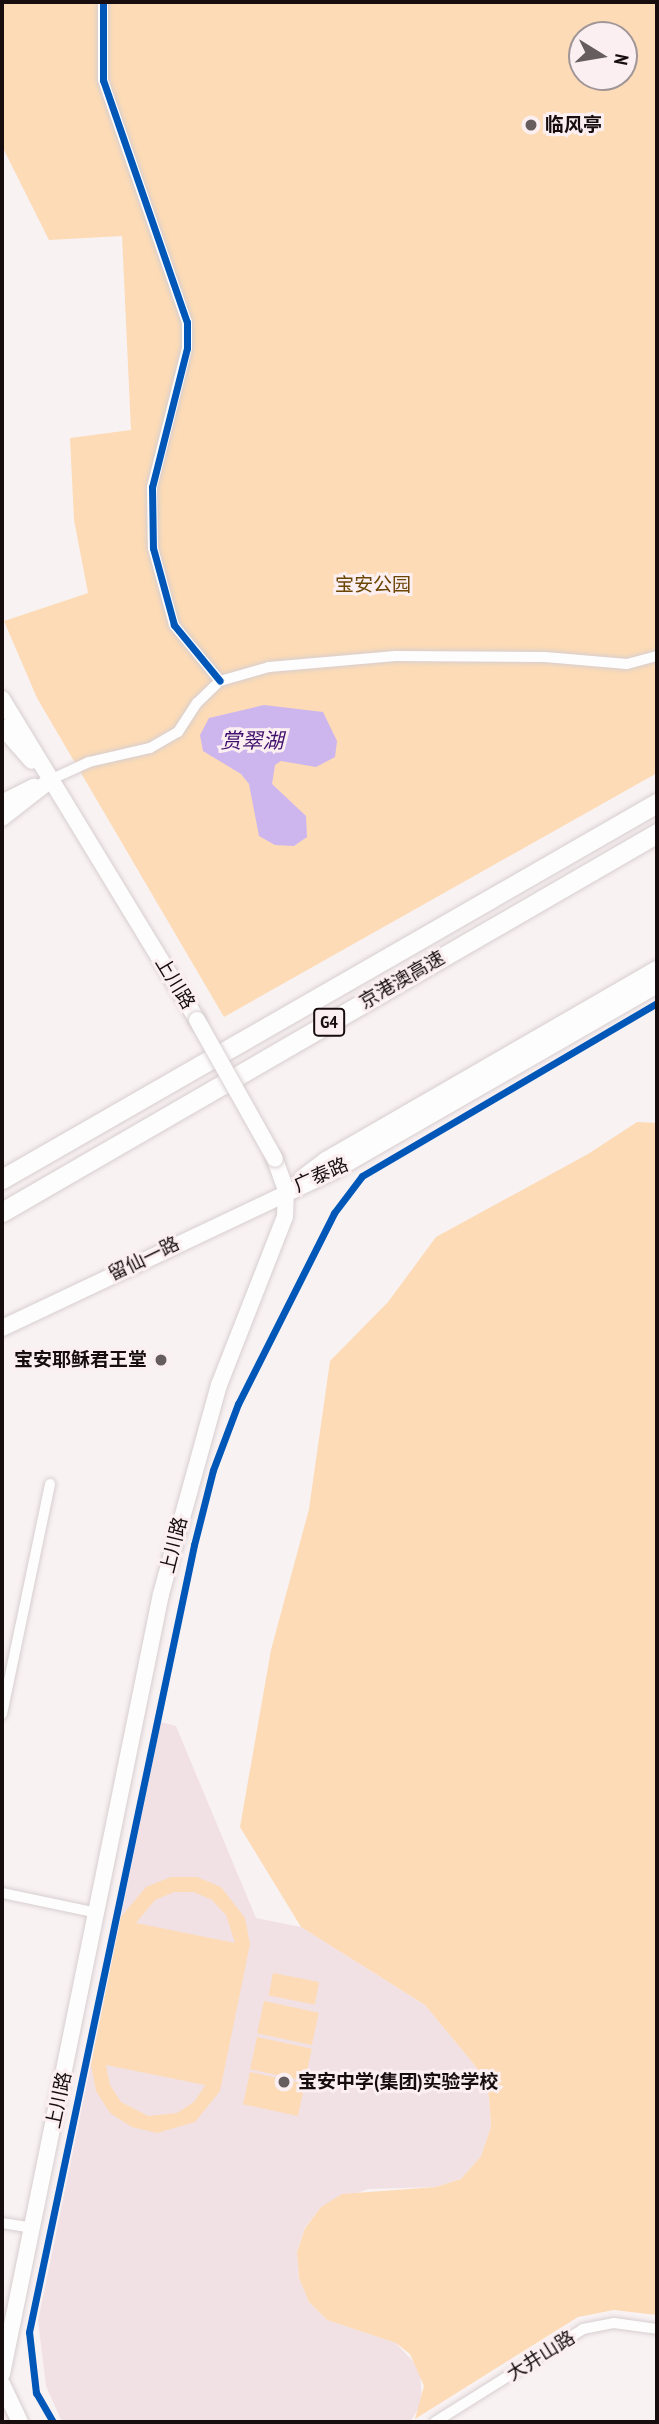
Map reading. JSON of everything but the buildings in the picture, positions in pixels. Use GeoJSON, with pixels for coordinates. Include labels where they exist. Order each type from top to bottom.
{"type":"FeatureCollection","features":[{"type":"Feature","properties":{"kind":"highway","name":"京港澳高速"},"geometry":{"type":"LineString","coordinates":[[2,1179],[657,803]]}},
{"type":"Feature","properties":{"kind":"highway","name":"京港澳高速"},"geometry":{"type":"LineString","coordinates":[[2,1212],[657,834]]}},
{"type":"Feature","properties":{"kind":"main road","name":"上川路"},"geometry":{"type":"LineString","coordinates":[[2,699],[197,1020],[275,1159],[286,1190],[285,1217],[219,1385],[187,1492],[162,1594],[2,2374]]}},
{"type":"Feature","properties":{"kind":"main road","name":"上川路"},"geometry":{"type":"LineString","coordinates":[[2,727],[9,740],[52,779]]}},
{"type":"Feature","properties":{"kind":"main road"},"geometry":{"type":"LineString","coordinates":[[2,803],[52,779]]}},
{"type":"Feature","properties":{"kind":"main road"},"geometry":{"type":"LineString","coordinates":[[2,818],[52,779]]}},
{"type":"Feature","properties":{"kind":"main road","name":"广泰路"},"geometry":{"type":"LineString","coordinates":[[286,1190],[326,1160],[657,969]]}},
{"type":"Feature","properties":{"kind":"main road","name":"广泰路"},"geometry":{"type":"LineString","coordinates":[[286,1190],[332,1172],[657,985]]}},
{"type":"Feature","properties":{"kind":"main road","name":"留仙一路"},"geometry":{"type":"LineString","coordinates":[[2,1328],[286,1190]]}},
{"type":"Feature","properties":{"kind":"main road"},"geometry":{"type":"LineString","coordinates":[[2,2384],[20,2422]]}},
{"type":"Feature","properties":{"kind":"street"},"geometry":{"type":"LineString","coordinates":[[103,2],[103,80],[187,322],[187,348],[152,487],[149,518],[153,548],[174,625],[220,681]]}},
{"type":"Feature","properties":{"kind":"street"},"geometry":{"type":"LineString","coordinates":[[52,779],[89,762],[150,748],[178,732],[197,703],[220,681],[302,662],[383,657],[545,657],[627,664],[657,656]]}},
{"type":"Feature","properties":{"kind":"street"},"geometry":{"type":"LineString","coordinates":[[2,1714],[5,1686],[50,1484]]}},
{"type":"Feature","properties":{"kind":"street"},"geometry":{"type":"LineString","coordinates":[[2,1893],[98,1913]]}},
{"type":"Feature","properties":{"kind":"street"},"geometry":{"type":"LineString","coordinates":[[2,2222],[32,2228]]}},
{"type":"Feature","properties":{"kind":"street","name":"大井山路"},"geometry":{"type":"LineString","coordinates":[[435,2422],[583,2329],[614,2323],[657,2329]]}},
{"type":"Feature","properties":{"kind":"shaded area","name":"宝安中学(集团)实验学校"},"geometry":{"type":"Polygon","coordinates":[[[161,1722],[176,1726],[256,1918],[301,1927],[425,2005],[477,2068],[489,2096],[491,2127],[481,2156],[461,2179],[436,2187],[368,2189],[321,2207],[305,2227],[297,2252],[299,2278],[309,2302],[327,2320],[396,2343],[420,2369],[422,2403],[410,2422],[62,2422],[46,2386],[38,2321],[161,1722]]]}},
{"type":"Feature","properties":{"kind":"green space","name":"宝安公园"},"geometry":{"type":"Polygon","coordinates":[[[2,2],[657,2],[657,773],[224,1017],[37,698],[4,621],[88,593],[74,520],[70,438],[131,430],[122,236],[49,240],[2,146],[2,2]]]}},
{"type":"Feature","properties":{"kind":"green space"},"geometry":{"type":"Polygon","coordinates":[[[637,1122],[657,1123],[657,2315],[614,2310],[578,2317],[415,2419],[424,2386],[410,2354],[396,2343],[327,2320],[309,2302],[299,2278],[297,2252],[305,2228],[321,2207],[342,2194],[436,2187],[461,2179],[481,2156],[491,2127],[489,2096],[477,2068],[425,2005],[301,1927],[240,1827],[271,1650],[309,1509],[330,1361],[388,1302],[436,1237],[588,1154],[637,1122]]]}},
{"type":"Feature","properties":{"kind":"green space"},"geometry":{"type":"Polygon","coordinates":[[[171,1877],[197,1877],[221,1887],[245,1918],[250,1944],[220,2091],[195,2122],[157,2133],[132,2127],[110,2113],[96,2091],[91,2065],[121,1917],[146,1887],[171,1877]],[[174,1892],[155,1900],[136,1923],[235,1943],[226,1915],[212,1900],[194,1892],[174,1892]],[[106,2065],[110,2085],[121,2102],[148,2116],[177,2113],[194,2102],[205,2086],[205,2085],[106,2065]]]}},
{"type":"Feature","properties":{"kind":"green space"},"geometry":{"type":"Polygon","coordinates":[[[273,1973],[319,1982],[315,2005],[269,1996],[273,1973]]]}},
{"type":"Feature","properties":{"kind":"green space"},"geometry":{"type":"Polygon","coordinates":[[[264,2001],[319,2013],[312,2045],[257,2033],[264,2001]]]}},
{"type":"Feature","properties":{"kind":"green space"},"geometry":{"type":"Polygon","coordinates":[[[257,2037],[312,2049],[305,2081],[250,2069],[257,2037]]]}},
{"type":"Feature","properties":{"kind":"green space"},"geometry":{"type":"Polygon","coordinates":[[[250,2072],[305,2084],[298,2116],[243,2104],[250,2072]]]}},
{"type":"Feature","properties":{"kind":"water","name":"赏翠湖"},"geometry":{"type":"Polygon","coordinates":[[[264,705],[323,712],[337,741],[335,757],[316,767],[281,761],[275,765],[272,784],[306,816],[307,837],[294,846],[275,845],[259,836],[249,784],[241,774],[203,751],[200,735],[209,718],[264,705]]]}},
{"type":"Feature","properties":{"kind":"cycle path"},"geometry":{"type":"LineString","coordinates":[[103,2],[103,80],[187,322],[187,348],[152,487],[153,548],[174,625],[220,681]]}},
{"type":"Feature","properties":{"kind":"cycle path"},"geometry":{"type":"LineString","coordinates":[[53,2422],[36,2393],[29,2332],[194,1545],[213,1470],[238,1404],[334,1213],[362,1176],[657,1003]]}},
{"type":"Feature","properties":{"kind":"place","name":"临风亭"},"geometry":{"type":"Point","coordinates":[531,125]}},
{"type":"Feature","properties":{"kind":"place","name":"宝安耶稣君王堂"},"geometry":{"type":"Point","coordinates":[161,1360]}},
{"type":"Feature","properties":{"kind":"place","name":"宝安中学(集团)实验学校"},"geometry":{"type":"Point","coordinates":[284,2082]}}]}
